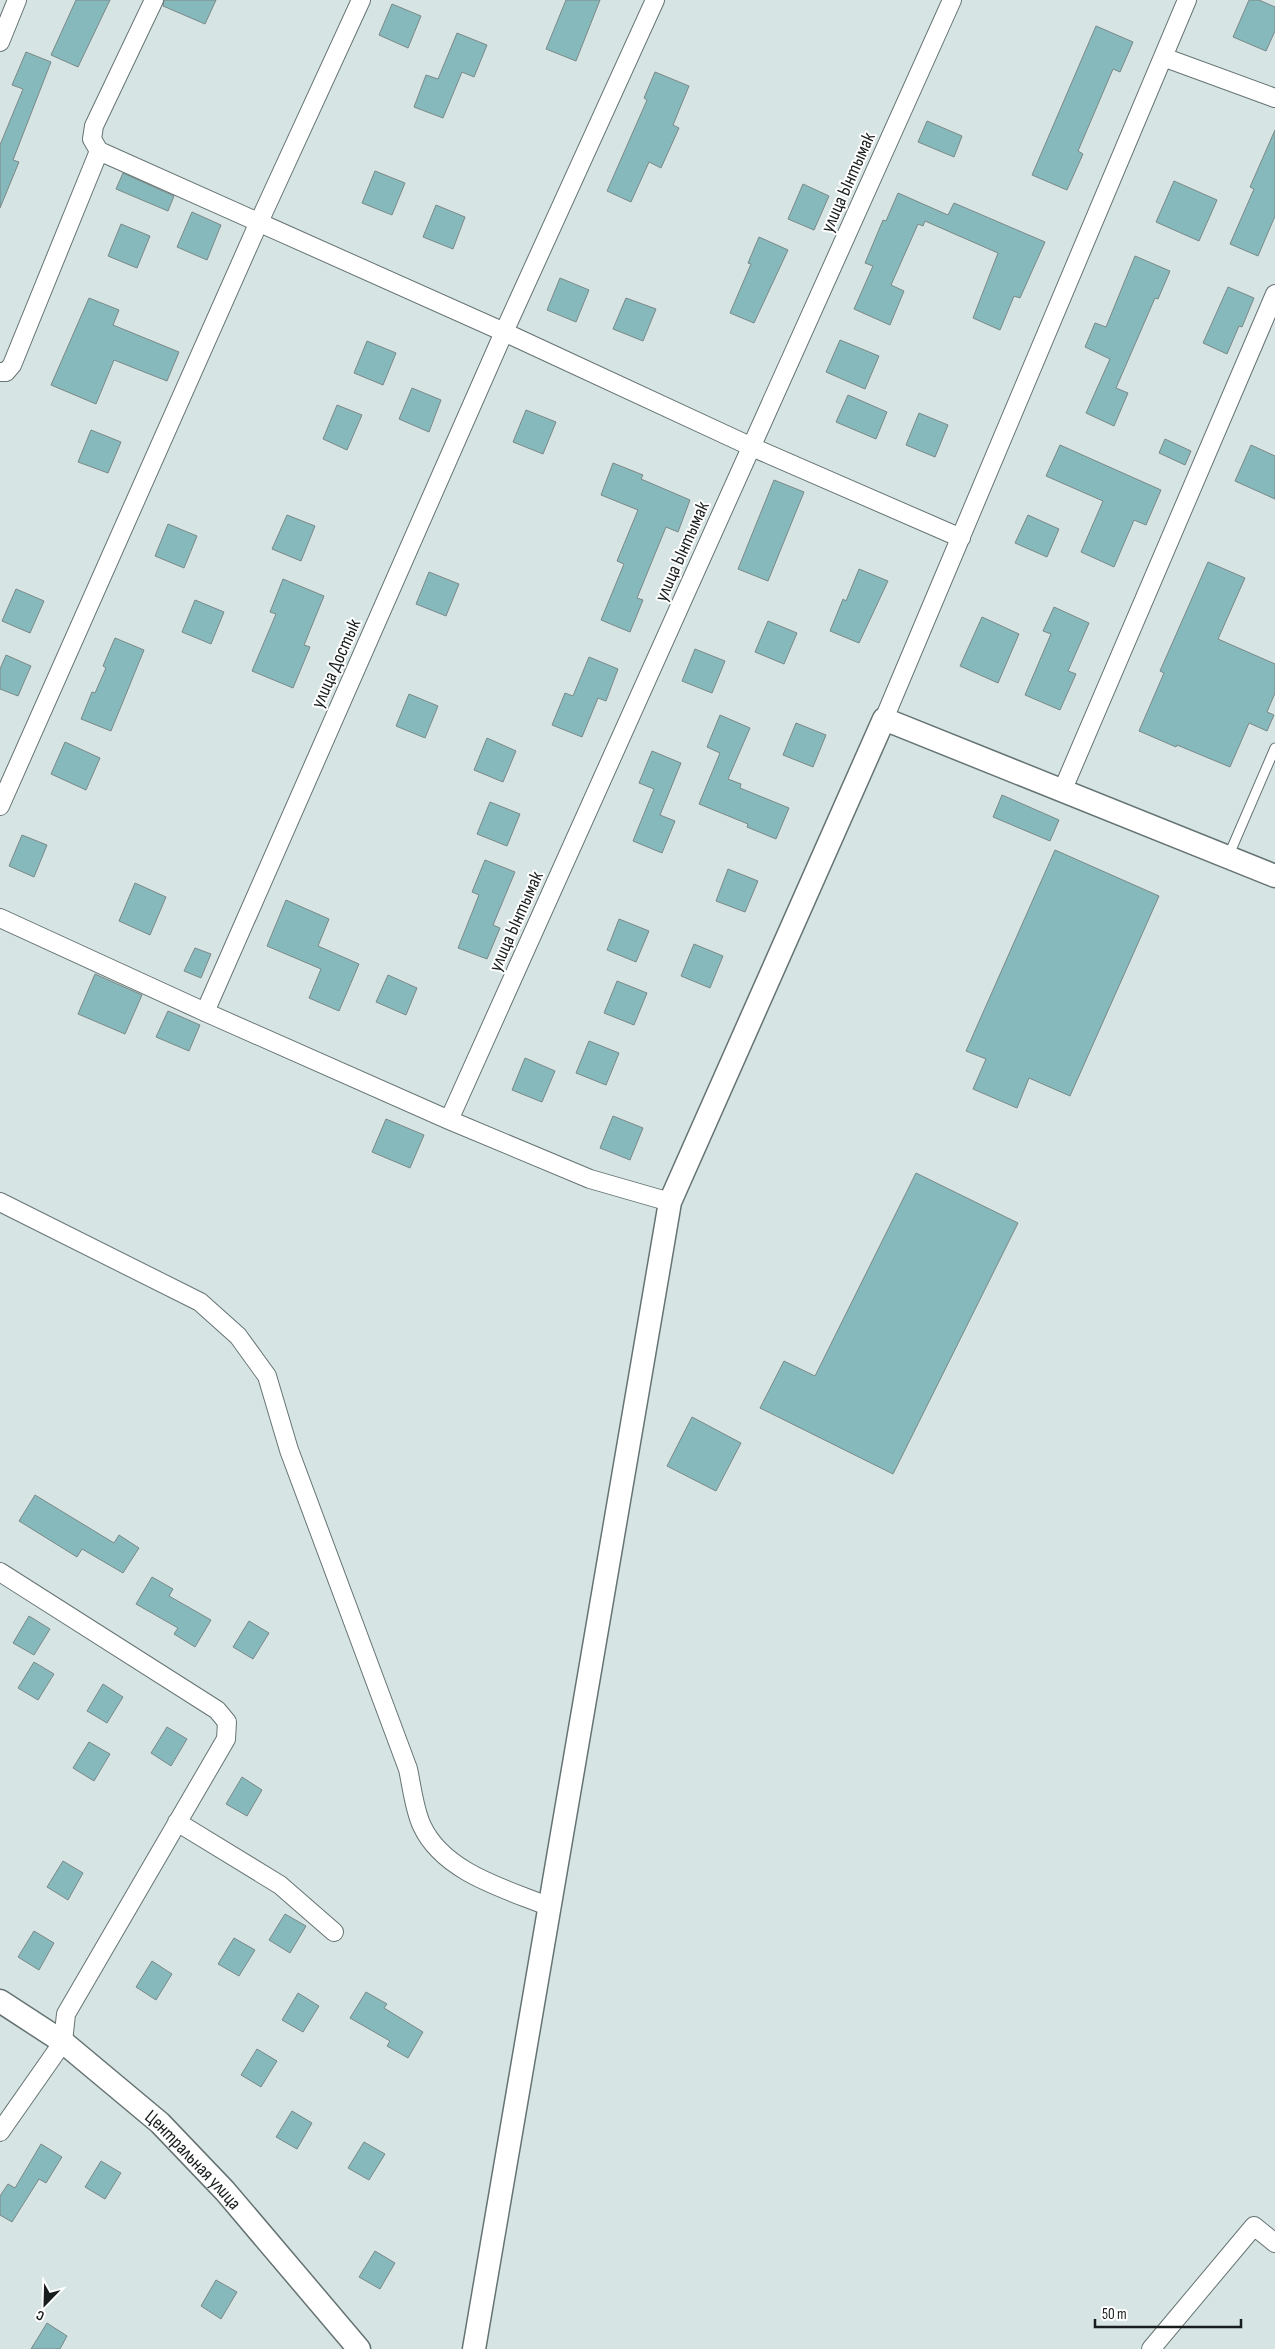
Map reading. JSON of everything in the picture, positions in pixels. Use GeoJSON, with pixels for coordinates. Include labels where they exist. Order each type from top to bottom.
{"type":"FeatureCollection","features":[{"type":"Feature","properties":{"kind":"street"},"geometry":{"type":"LineString","coordinates":[[0,42],[17,0]]}},
{"type":"Feature","properties":{"kind":"street"},"geometry":{"type":"LineString","coordinates":[[154,0],[94,126],[92,139],[98,151],[504,332],[752,447],[961,538]]}},
{"type":"Feature","properties":{"kind":"street"},"geometry":{"type":"LineString","coordinates":[[0,806],[259,222],[361,0]]}},
{"type":"Feature","properties":{"kind":"street","name":"улица Достык"},"geometry":{"type":"LineString","coordinates":[[205,1012],[504,332],[655,0]]}},
{"type":"Feature","properties":{"kind":"street","name":"улица Ынтымак"},"geometry":{"type":"LineString","coordinates":[[449,1120],[952,0]]}},
{"type":"Feature","properties":{"kind":"street"},"geometry":{"type":"LineString","coordinates":[[474,2349],[670,1202],[884,718],[1187,0]]}},
{"type":"Feature","properties":{"kind":"street"},"geometry":{"type":"LineString","coordinates":[[1163,57],[1275,98]]}},
{"type":"Feature","properties":{"kind":"street"},"geometry":{"type":"LineString","coordinates":[[0,372],[6,372],[12,365],[98,151]]}},
{"type":"Feature","properties":{"kind":"street"},"geometry":{"type":"LineString","coordinates":[[1063,789],[1275,294]]}},
{"type":"Feature","properties":{"kind":"street"},"geometry":{"type":"LineString","coordinates":[[884,718],[1275,876]]}},
{"type":"Feature","properties":{"kind":"street"},"geometry":{"type":"LineString","coordinates":[[0,918],[205,1012],[449,1120],[590,1179],[670,1202]]}},
{"type":"Feature","properties":{"kind":"street"},"geometry":{"type":"LineString","coordinates":[[0,1202],[200,1302],[238,1336],[267,1376],[289,1450],[408,1769],[421,1824],[437,1848],[479,1878],[550,1907]]}},
{"type":"Feature","properties":{"kind":"street"},"geometry":{"type":"LineString","coordinates":[[0,1572],[217,1710],[226,1722],[226,1739],[66,2014],[63,2042],[0,2132]]}},
{"type":"Feature","properties":{"kind":"street"},"geometry":{"type":"LineString","coordinates":[[177,1822],[280,1885],[334,1932]]}},
{"type":"Feature","properties":{"kind":"street","name":"Центральная улица"},"geometry":{"type":"LineString","coordinates":[[0,2001],[63,2042],[160,2123],[225,2191],[356,2348]]}},
{"type":"Feature","properties":{"kind":"street"},"geometry":{"type":"LineString","coordinates":[[1151,2349],[1254,2226],[1275,2243]]}},
{"type":"Feature","properties":{"kind":"lane"},"geometry":{"type":"LineString","coordinates":[[1228,858],[1275,748]]}},
{"type":"Feature","properties":{"kind":"building"},"geometry":{"type":"Polygon","coordinates":[[[76,0],[110,0],[78,67],[51,55],[76,0]]]}},
{"type":"Feature","properties":{"kind":"building"},"geometry":{"type":"Polygon","coordinates":[[[164,0],[216,0],[205,24],[163,6],[164,0]]]}},
{"type":"Feature","properties":{"kind":"building"},"geometry":{"type":"Polygon","coordinates":[[[566,0],[600,0],[576,61],[546,49],[566,0]]]}},
{"type":"Feature","properties":{"kind":"building"},"geometry":{"type":"Polygon","coordinates":[[[1249,0],[1259,0],[1275,7],[1275,31],[1266,51],[1233,37],[1249,0]]]}},
{"type":"Feature","properties":{"kind":"building"},"geometry":{"type":"Polygon","coordinates":[[[392,4],[421,16],[408,48],[379,35],[392,4]]]}},
{"type":"Feature","properties":{"kind":"building"},"geometry":{"type":"Polygon","coordinates":[[[1096,26],[1133,42],[1120,72],[1113,69],[1078,151],[1083,154],[1067,190],[1032,175],[1096,26]]]}},
{"type":"Feature","properties":{"kind":"building"},"geometry":{"type":"Polygon","coordinates":[[[457,33],[487,45],[474,77],[462,72],[443,118],[414,107],[426,75],[438,79],[457,33]]]}},
{"type":"Feature","properties":{"kind":"building"},"geometry":{"type":"Polygon","coordinates":[[[26,52],[51,62],[13,160],[19,162],[0,208],[0,145],[23,89],[12,85],[26,52]]]}},
{"type":"Feature","properties":{"kind":"building"},"geometry":{"type":"Polygon","coordinates":[[[655,72],[689,86],[673,125],[679,128],[661,168],[649,162],[631,202],[607,191],[647,100],[644,98],[655,72]]]}},
{"type":"Feature","properties":{"kind":"building"},"geometry":{"type":"Polygon","coordinates":[[[927,121],[962,136],[954,157],[918,142],[927,121]]]}},
{"type":"Feature","properties":{"kind":"building"},"geometry":{"type":"Polygon","coordinates":[[[1275,130],[1275,216],[1258,256],[1230,244],[1254,189],[1250,187],[1275,130]]]}},
{"type":"Feature","properties":{"kind":"building"},"geometry":{"type":"Polygon","coordinates":[[[375,171],[405,183],[392,215],[362,203],[375,171]]]}},
{"type":"Feature","properties":{"kind":"building"},"geometry":{"type":"Polygon","coordinates":[[[123,173],[174,196],[168,211],[116,189],[123,173]]]}},
{"type":"Feature","properties":{"kind":"building"},"geometry":{"type":"Polygon","coordinates":[[[1174,181],[1217,200],[1199,241],[1156,222],[1174,181]]]}},
{"type":"Feature","properties":{"kind":"building"},"geometry":{"type":"Polygon","coordinates":[[[803,184],[829,196],[814,230],[788,219],[803,184]]]}},
{"type":"Feature","properties":{"kind":"building"},"geometry":{"type":"Polygon","coordinates":[[[898,193],[948,215],[954,203],[1045,242],[1020,298],[1014,296],[1000,330],[973,318],[998,253],[925,221],[923,226],[918,224],[891,285],[904,291],[890,325],[854,309],[873,266],[865,263],[883,220],[886,221],[898,193]]]}},
{"type":"Feature","properties":{"kind":"building"},"geometry":{"type":"Polygon","coordinates":[[[436,205],[465,217],[453,249],[423,237],[436,205]]]}},
{"type":"Feature","properties":{"kind":"building"},"geometry":{"type":"Polygon","coordinates":[[[192,212],[221,225],[207,260],[177,247],[192,212]]]}},
{"type":"Feature","properties":{"kind":"building"},"geometry":{"type":"Polygon","coordinates":[[[121,224],[150,236],[137,268],[108,256],[121,224]]]}},
{"type":"Feature","properties":{"kind":"building"},"geometry":{"type":"Polygon","coordinates":[[[759,237],[788,250],[754,323],[730,313],[751,264],[748,263],[759,237]]]}},
{"type":"Feature","properties":{"kind":"building"},"geometry":{"type":"Polygon","coordinates":[[[1135,256],[1170,271],[1158,299],[1155,298],[1116,388],[1128,393],[1114,426],[1086,413],[1110,359],[1085,347],[1095,323],[1106,327],[1135,256]]]}},
{"type":"Feature","properties":{"kind":"building"},"geometry":{"type":"Polygon","coordinates":[[[560,278],[589,290],[576,322],[547,310],[560,278]]]}},
{"type":"Feature","properties":{"kind":"building"},"geometry":{"type":"Polygon","coordinates":[[[1228,287],[1254,298],[1242,327],[1239,326],[1227,354],[1203,343],[1228,287]]]}},
{"type":"Feature","properties":{"kind":"building"},"geometry":{"type":"Polygon","coordinates":[[[89,298],[119,310],[113,325],[179,352],[167,381],[114,360],[96,404],[51,385],[89,298]]]}},
{"type":"Feature","properties":{"kind":"building"},"geometry":{"type":"Polygon","coordinates":[[[626,298],[656,309],[643,341],[613,329],[626,298]]]}},
{"type":"Feature","properties":{"kind":"building"},"geometry":{"type":"Polygon","coordinates":[[[840,340],[879,356],[865,389],[826,372],[840,340]]]}},
{"type":"Feature","properties":{"kind":"building"},"geometry":{"type":"Polygon","coordinates":[[[367,341],[396,353],[383,385],[354,373],[367,341]]]}},
{"type":"Feature","properties":{"kind":"building"},"geometry":{"type":"Polygon","coordinates":[[[412,388],[441,400],[429,432],[399,419],[412,388]]]}},
{"type":"Feature","properties":{"kind":"building"},"geometry":{"type":"Polygon","coordinates":[[[848,395],[887,412],[876,439],[836,422],[848,395]]]}},
{"type":"Feature","properties":{"kind":"building"},"geometry":{"type":"Polygon","coordinates":[[[337,405],[362,415],[347,450],[323,439],[337,405]]]}},
{"type":"Feature","properties":{"kind":"building"},"geometry":{"type":"Polygon","coordinates":[[[526,410],[556,422],[543,454],[513,442],[526,410]]]}},
{"type":"Feature","properties":{"kind":"building"},"geometry":{"type":"Polygon","coordinates":[[[919,413],[948,425],[935,457],[906,445],[919,413]]]}},
{"type":"Feature","properties":{"kind":"building"},"geometry":{"type":"Polygon","coordinates":[[[91,430],[121,442],[108,473],[78,462],[91,430]]]}},
{"type":"Feature","properties":{"kind":"building"},"geometry":{"type":"Polygon","coordinates":[[[1165,439],[1191,451],[1185,465],[1159,453],[1165,439]]]}},
{"type":"Feature","properties":{"kind":"building"},"geometry":{"type":"Polygon","coordinates":[[[1060,445],[1161,490],[1146,525],[1134,520],[1114,567],[1081,552],[1103,501],[1046,476],[1060,445]]]}},
{"type":"Feature","properties":{"kind":"building"},"geometry":{"type":"Polygon","coordinates":[[[1251,445],[1275,456],[1275,499],[1235,481],[1251,445]]]}},
{"type":"Feature","properties":{"kind":"building"},"geometry":{"type":"Polygon","coordinates":[[[613,463],[643,475],[641,479],[690,500],[678,532],[666,527],[637,598],[643,600],[630,632],[601,620],[624,564],[617,561],[638,510],[601,495],[613,463]]]}},
{"type":"Feature","properties":{"kind":"building"},"geometry":{"type":"Polygon","coordinates":[[[774,480],[804,492],[768,581],[738,569],[774,480]]]}},
{"type":"Feature","properties":{"kind":"building"},"geometry":{"type":"Polygon","coordinates":[[[287,515],[315,526],[301,561],[272,549],[287,515]]]}},
{"type":"Feature","properties":{"kind":"building"},"geometry":{"type":"Polygon","coordinates":[[[1028,515],[1059,529],[1047,557],[1015,543],[1028,515]]]}},
{"type":"Feature","properties":{"kind":"building"},"geometry":{"type":"Polygon","coordinates":[[[168,524],[197,536],[184,568],[155,556],[168,524]]]}},
{"type":"Feature","properties":{"kind":"building"},"geometry":{"type":"Polygon","coordinates":[[[1208,562],[1245,578],[1218,639],[1275,664],[1275,693],[1267,712],[1274,715],[1267,731],[1249,723],[1230,767],[1139,731],[1164,673],[1160,671],[1208,562]]]}},
{"type":"Feature","properties":{"kind":"building"},"geometry":{"type":"Polygon","coordinates":[[[859,569],[888,581],[859,643],[830,631],[843,599],[846,601],[859,569]]]}},
{"type":"Feature","properties":{"kind":"building"},"geometry":{"type":"Polygon","coordinates":[[[429,572],[459,584],[446,616],[416,604],[429,572]]]}},
{"type":"Feature","properties":{"kind":"building"},"geometry":{"type":"Polygon","coordinates":[[[283,579],[324,596],[304,645],[310,647],[293,688],[252,671],[276,614],[270,612],[283,579]]]}},
{"type":"Feature","properties":{"kind":"building"},"geometry":{"type":"Polygon","coordinates":[[[16,589],[44,601],[30,633],[2,621],[16,589]]]}},
{"type":"Feature","properties":{"kind":"building"},"geometry":{"type":"Polygon","coordinates":[[[195,600],[224,612],[211,644],[182,632],[195,600]]]}},
{"type":"Feature","properties":{"kind":"building"},"geometry":{"type":"Polygon","coordinates":[[[1054,607],[1089,623],[1068,671],[1076,674],[1060,710],[1025,695],[1051,634],[1043,631],[1054,607]]]}},
{"type":"Feature","properties":{"kind":"building"},"geometry":{"type":"Polygon","coordinates":[[[982,617],[1019,634],[998,683],[960,666],[982,617]]]}},
{"type":"Feature","properties":{"kind":"building"},"geometry":{"type":"Polygon","coordinates":[[[768,621],[797,633],[784,664],[755,652],[768,621]]]}},
{"type":"Feature","properties":{"kind":"building"},"geometry":{"type":"Polygon","coordinates":[[[115,638],[144,650],[111,731],[81,719],[92,692],[95,693],[106,668],[103,666],[115,638]]]}},
{"type":"Feature","properties":{"kind":"building"},"geometry":{"type":"Polygon","coordinates":[[[695,649],[725,661],[712,693],[682,681],[695,649]]]}},
{"type":"Feature","properties":{"kind":"building"},"geometry":{"type":"Polygon","coordinates":[[[6,655],[31,666],[18,696],[0,689],[0,669],[6,655]]]}},
{"type":"Feature","properties":{"kind":"building"},"geometry":{"type":"Polygon","coordinates":[[[589,657],[618,669],[606,701],[598,698],[582,737],[552,725],[565,693],[573,696],[589,657]]]}},
{"type":"Feature","properties":{"kind":"building"},"geometry":{"type":"Polygon","coordinates":[[[409,694],[438,706],[425,738],[396,726],[409,694]]]}},
{"type":"Feature","properties":{"kind":"building"},"geometry":{"type":"Polygon","coordinates":[[[720,715],[750,728],[728,779],[741,784],[740,788],[789,808],[776,839],[747,827],[748,824],[699,804],[720,753],[707,747],[720,715]]]}},
{"type":"Feature","properties":{"kind":"building"},"geometry":{"type":"Polygon","coordinates":[[[796,723],[826,735],[813,767],[783,755],[796,723]]]}},
{"type":"Feature","properties":{"kind":"building"},"geometry":{"type":"Polygon","coordinates":[[[487,738],[516,751],[503,782],[474,770],[487,738]]]}},
{"type":"Feature","properties":{"kind":"building"},"geometry":{"type":"Polygon","coordinates":[[[65,742],[100,758],[86,790],[51,774],[65,742]]]}},
{"type":"Feature","properties":{"kind":"building"},"geometry":{"type":"Polygon","coordinates":[[[652,751],[681,763],[660,815],[675,821],[662,853],[633,841],[654,789],[639,783],[652,751]]]}},
{"type":"Feature","properties":{"kind":"building"},"geometry":{"type":"Polygon","coordinates":[[[1002,795],[1059,820],[1050,841],[993,817],[1002,795]]]}},
{"type":"Feature","properties":{"kind":"building"},"geometry":{"type":"Polygon","coordinates":[[[490,802],[520,814],[507,846],[477,834],[490,802]]]}},
{"type":"Feature","properties":{"kind":"building"},"geometry":{"type":"Polygon","coordinates":[[[22,835],[47,845],[34,877],[9,866],[22,835]]]}},
{"type":"Feature","properties":{"kind":"building"},"geometry":{"type":"Polygon","coordinates":[[[1055,850],[1159,896],[1070,1096],[1029,1078],[1017,1108],[973,1089],[986,1059],[966,1051],[1055,850]]]}},
{"type":"Feature","properties":{"kind":"building"},"geometry":{"type":"Polygon","coordinates":[[[485,860],[515,872],[493,925],[500,928],[487,959],[458,948],[479,895],[472,892],[485,860]]]}},
{"type":"Feature","properties":{"kind":"building"},"geometry":{"type":"Polygon","coordinates":[[[728,869],[758,881],[745,912],[716,901],[728,869]]]}},
{"type":"Feature","properties":{"kind":"building"},"geometry":{"type":"Polygon","coordinates":[[[135,883],[166,897],[150,935],[119,921],[135,883]]]}},
{"type":"Feature","properties":{"kind":"building"},"geometry":{"type":"Polygon","coordinates":[[[286,900],[329,919],[318,946],[359,964],[339,1011],[309,998],[321,969],[267,946],[286,900]]]}},
{"type":"Feature","properties":{"kind":"building"},"geometry":{"type":"Polygon","coordinates":[[[619,919],[649,931],[636,962],[607,950],[619,919]]]}},
{"type":"Feature","properties":{"kind":"building"},"geometry":{"type":"Polygon","coordinates":[[[694,944],[723,956],[710,988],[681,976],[694,944]]]}},
{"type":"Feature","properties":{"kind":"building"},"geometry":{"type":"Polygon","coordinates":[[[195,948],[211,954],[201,978],[184,971],[195,948]]]}},
{"type":"Feature","properties":{"kind":"building"},"geometry":{"type":"Polygon","coordinates":[[[95,974],[142,995],[125,1034],[78,1014],[95,974]]]}},
{"type":"Feature","properties":{"kind":"building"},"geometry":{"type":"Polygon","coordinates":[[[388,975],[417,988],[406,1015],[376,1002],[388,975]]]}},
{"type":"Feature","properties":{"kind":"building"},"geometry":{"type":"Polygon","coordinates":[[[617,981],[647,993],[634,1025],[604,1013],[617,981]]]}},
{"type":"Feature","properties":{"kind":"building"},"geometry":{"type":"Polygon","coordinates":[[[168,1011],[200,1025],[189,1051],[156,1037],[168,1011]]]}},
{"type":"Feature","properties":{"kind":"building"},"geometry":{"type":"Polygon","coordinates":[[[589,1041],[619,1053],[606,1085],[576,1073],[589,1041]]]}},
{"type":"Feature","properties":{"kind":"building"},"geometry":{"type":"Polygon","coordinates":[[[525,1058],[555,1071],[542,1102],[512,1090],[525,1058]]]}},
{"type":"Feature","properties":{"kind":"building"},"geometry":{"type":"Polygon","coordinates":[[[613,1116],[643,1128],[630,1160],[600,1148],[613,1116]]]}},
{"type":"Feature","properties":{"kind":"building"},"geometry":{"type":"Polygon","coordinates":[[[386,1119],[424,1135],[410,1168],[372,1152],[386,1119]]]}},
{"type":"Feature","properties":{"kind":"building"},"geometry":{"type":"Polygon","coordinates":[[[916,1173],[1018,1223],[893,1474],[760,1408],[784,1361],[815,1376],[916,1173]]]}},
{"type":"Feature","properties":{"kind":"building"},"geometry":{"type":"Polygon","coordinates":[[[692,1417],[741,1443],[716,1491],[667,1466],[692,1417]]]}},
{"type":"Feature","properties":{"kind":"building"},"geometry":{"type":"Polygon","coordinates":[[[35,1495],[114,1543],[119,1535],[139,1548],[123,1573],[82,1549],[77,1557],[19,1521],[35,1495]]]}},
{"type":"Feature","properties":{"kind":"building"},"geometry":{"type":"Polygon","coordinates":[[[152,1577],[173,1589],[169,1596],[211,1620],[195,1647],[174,1634],[178,1628],[136,1604],[152,1577]]]}},
{"type":"Feature","properties":{"kind":"building"},"geometry":{"type":"Polygon","coordinates":[[[29,1616],[50,1629],[34,1655],[13,1643],[29,1616]]]}},
{"type":"Feature","properties":{"kind":"building"},"geometry":{"type":"Polygon","coordinates":[[[249,1621],[269,1633],[253,1659],[233,1647],[249,1621]]]}},
{"type":"Feature","properties":{"kind":"building"},"geometry":{"type":"Polygon","coordinates":[[[34,1662],[54,1674],[38,1700],[18,1688],[34,1662]]]}},
{"type":"Feature","properties":{"kind":"building"},"geometry":{"type":"Polygon","coordinates":[[[103,1684],[123,1697],[107,1723],[87,1711],[103,1684]]]}},
{"type":"Feature","properties":{"kind":"building"},"geometry":{"type":"Polygon","coordinates":[[[167,1727],[187,1739],[171,1766],[151,1753],[167,1727]]]}},
{"type":"Feature","properties":{"kind":"building"},"geometry":{"type":"Polygon","coordinates":[[[89,1742],[110,1754],[94,1781],[73,1768],[89,1742]]]}},
{"type":"Feature","properties":{"kind":"building"},"geometry":{"type":"Polygon","coordinates":[[[242,1777],[262,1790],[247,1816],[226,1804],[242,1777]]]}},
{"type":"Feature","properties":{"kind":"building"},"geometry":{"type":"Polygon","coordinates":[[[63,1861],[83,1873],[68,1900],[47,1887],[63,1861]]]}},
{"type":"Feature","properties":{"kind":"building"},"geometry":{"type":"Polygon","coordinates":[[[285,1914],[306,1926],[290,1953],[269,1940],[285,1914]]]}},
{"type":"Feature","properties":{"kind":"building"},"geometry":{"type":"Polygon","coordinates":[[[34,1931],[54,1943],[39,1970],[18,1957],[34,1931]]]}},
{"type":"Feature","properties":{"kind":"building"},"geometry":{"type":"Polygon","coordinates":[[[234,1938],[255,1950],[239,1976],[218,1964],[234,1938]]]}},
{"type":"Feature","properties":{"kind":"building"},"geometry":{"type":"Polygon","coordinates":[[[152,1961],[172,1974],[156,2000],[136,1987],[152,1961]]]}},
{"type":"Feature","properties":{"kind":"building"},"geometry":{"type":"Polygon","coordinates":[[[366,1992],[387,2004],[384,2008],[423,2032],[408,2058],[387,2046],[390,2041],[350,2018],[366,1992]]]}},
{"type":"Feature","properties":{"kind":"building"},"geometry":{"type":"Polygon","coordinates":[[[298,1993],[319,2006],[303,2032],[282,2020],[298,1993]]]}},
{"type":"Feature","properties":{"kind":"building"},"geometry":{"type":"Polygon","coordinates":[[[257,2049],[277,2061],[261,2087],[241,2075],[257,2049]]]}},
{"type":"Feature","properties":{"kind":"building"},"geometry":{"type":"Polygon","coordinates":[[[292,2111],[312,2123],[297,2149],[276,2137],[292,2111]]]}},
{"type":"Feature","properties":{"kind":"building"},"geometry":{"type":"Polygon","coordinates":[[[364,2142],[385,2154],[369,2180],[348,2168],[364,2142]]]}},
{"type":"Feature","properties":{"kind":"building"},"geometry":{"type":"Polygon","coordinates":[[[41,2144],[62,2157],[46,2183],[39,2179],[12,2222],[0,2215],[0,2196],[8,2184],[15,2188],[41,2144]]]}},
{"type":"Feature","properties":{"kind":"building"},"geometry":{"type":"Polygon","coordinates":[[[101,2161],[121,2173],[105,2199],[85,2187],[101,2161]]]}},
{"type":"Feature","properties":{"kind":"building"},"geometry":{"type":"Polygon","coordinates":[[[375,2251],[395,2263],[380,2289],[359,2277],[375,2251]]]}},
{"type":"Feature","properties":{"kind":"building"},"geometry":{"type":"Polygon","coordinates":[[[216,2280],[237,2292],[221,2319],[201,2306],[216,2280]]]}},
{"type":"Feature","properties":{"kind":"building"},"geometry":{"type":"Polygon","coordinates":[[[47,2323],[67,2336],[60,2349],[31,2349],[47,2323]]]}}]}
